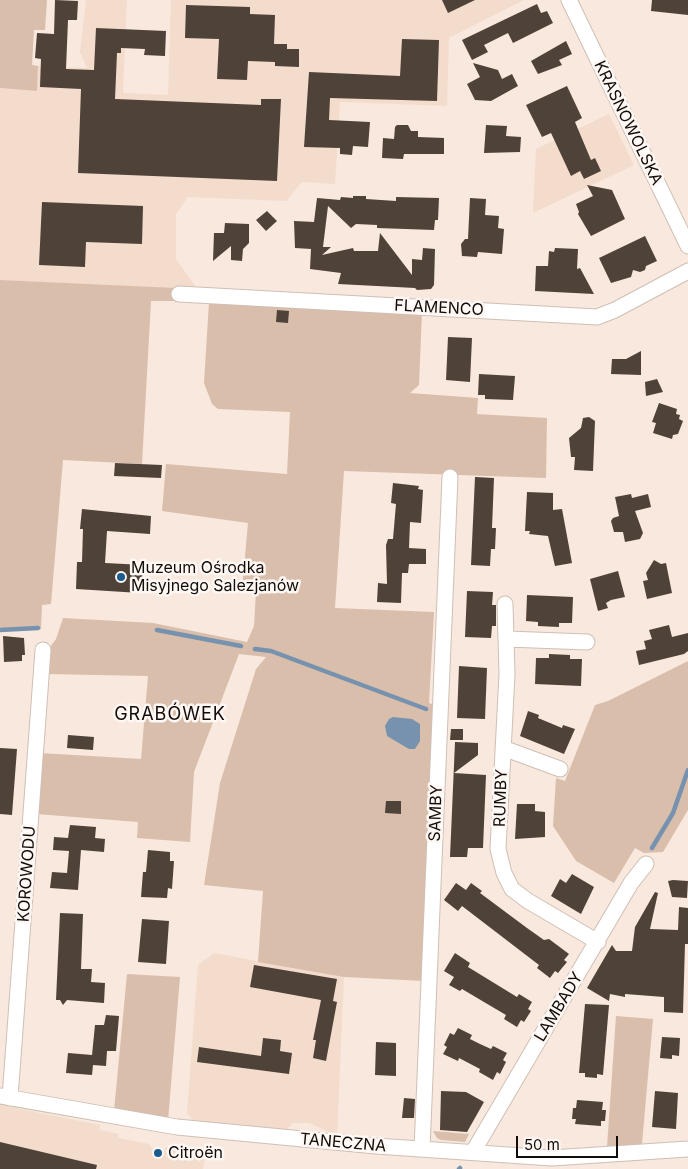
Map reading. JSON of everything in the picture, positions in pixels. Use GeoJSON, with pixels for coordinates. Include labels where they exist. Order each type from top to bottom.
{"type":"FeatureCollection","features":[{"type":"Feature","properties":{"kind":"street","name":"KRASNOWOLSKA"},"geometry":{"type":"LineString","coordinates":[[569,0],[688,246]]}},
{"type":"Feature","properties":{"kind":"street","name":"FLAMENCO"},"geometry":{"type":"LineString","coordinates":[[179,294],[597,317],[615,310],[688,271]]}},
{"type":"Feature","properties":{"kind":"street","name":"SAMBY"},"geometry":{"type":"LineString","coordinates":[[422,1149],[450,477]]}},
{"type":"Feature","properties":{"kind":"street","name":"RUMBY"},"geometry":{"type":"LineString","coordinates":[[505,604],[507,639],[498,849],[504,873],[512,889],[528,901],[598,942]]}},
{"type":"Feature","properties":{"kind":"street"},"geometry":{"type":"LineString","coordinates":[[507,639],[586,642]]}},
{"type":"Feature","properties":{"kind":"street","name":"KOROWODU"},"geometry":{"type":"LineString","coordinates":[[5,1097],[44,650]]}},
{"type":"Feature","properties":{"kind":"street"},"geometry":{"type":"LineString","coordinates":[[503,748],[560,769]]}},
{"type":"Feature","properties":{"kind":"street","name":"LAMBADY"},"geometry":{"type":"LineString","coordinates":[[473,1152],[631,883],[646,864]]}},
{"type":"Feature","properties":{"kind":"street","name":"TANECZNA"},"geometry":{"type":"LineString","coordinates":[[5,1097],[177,1127],[422,1149],[552,1158],[688,1149]]}},
{"type":"Feature","properties":{"kind":"shaded area"},"geometry":{"type":"Polygon","coordinates":[[[0,0],[47,0],[45,30],[34,30],[32,65],[38,66],[37,91],[0,88],[0,0]]]}},
{"type":"Feature","properties":{"kind":"shaded area"},"geometry":{"type":"Polygon","coordinates":[[[86,0],[127,0],[123,93],[168,95],[171,0],[524,0],[449,38],[447,106],[340,102],[335,184],[302,182],[286,201],[188,197],[176,214],[176,259],[198,290],[0,280],[0,88],[37,91],[38,66],[87,68],[80,52],[86,0]]]}},
{"type":"Feature","properties":{"kind":"shaded area"},"geometry":{"type":"Polygon","coordinates":[[[609,114],[634,165],[533,213],[536,149],[609,114]]]}},
{"type":"Feature","properties":{"kind":"shaded area"},"geometry":{"type":"Polygon","coordinates":[[[0,280],[176,288],[176,301],[151,301],[142,464],[63,460],[51,604],[42,605],[41,629],[0,631],[0,280]]]}},
{"type":"Feature","properties":{"kind":"shaded area"},"geometry":{"type":"Polygon","coordinates":[[[209,302],[422,312],[419,385],[410,393],[478,398],[477,414],[547,418],[546,478],[344,471],[335,608],[434,612],[429,703],[435,705],[424,981],[344,977],[258,962],[263,891],[204,885],[220,783],[256,669],[266,657],[239,654],[194,772],[190,842],[137,838],[138,822],[36,814],[40,753],[141,759],[148,676],[46,674],[50,647],[56,639],[63,618],[153,623],[247,642],[254,626],[256,591],[242,589],[248,523],[162,511],[166,464],[287,474],[290,412],[218,409],[212,404],[204,383],[209,302]]]}},
{"type":"Feature","properties":{"kind":"shaded area"},"geometry":{"type":"Polygon","coordinates":[[[688,661],[688,810],[663,852],[644,853],[635,848],[614,883],[576,861],[553,826],[556,778],[565,781],[595,705],[608,701],[688,661]]]}},
{"type":"Feature","properties":{"kind":"shaded area"},"geometry":{"type":"Polygon","coordinates":[[[214,953],[344,977],[337,1136],[309,1123],[293,1123],[284,1132],[196,1124],[187,1113],[198,965],[214,953]]]}},
{"type":"Feature","properties":{"kind":"shaded area"},"geometry":{"type":"Polygon","coordinates":[[[127,974],[180,977],[168,1121],[114,1111],[127,974]]]}},
{"type":"Feature","properties":{"kind":"shaded area"},"geometry":{"type":"Polygon","coordinates":[[[616,1016],[653,1019],[642,1144],[607,1147],[616,1016]]]}},
{"type":"Feature","properties":{"kind":"shaded area"},"geometry":{"type":"Polygon","coordinates":[[[0,1105],[100,1125],[100,1130],[119,1134],[118,1138],[149,1144],[153,1150],[164,1152],[166,1147],[206,1153],[203,1169],[0,1169],[0,1105]]]}},
{"type":"Feature","properties":{"kind":"shaded area"},"geometry":{"type":"Polygon","coordinates":[[[433,1131],[469,1134],[465,1142],[441,1140],[437,1138],[433,1131]]]}},
{"type":"Feature","properties":{"kind":"water"},"geometry":{"type":"Polygon","coordinates":[[[393,717],[412,719],[420,724],[420,741],[415,749],[409,749],[387,736],[385,726],[389,719],[393,717]]]}},
{"type":"Feature","properties":{"kind":"building"},"geometry":{"type":"Polygon","coordinates":[[[55,0],[78,1],[77,20],[68,20],[66,69],[94,70],[96,28],[166,31],[165,56],[144,55],[145,49],[121,48],[121,53],[117,53],[115,99],[261,105],[261,99],[281,99],[277,181],[78,173],[81,89],[40,87],[41,59],[35,58],[37,33],[54,34],[55,0]]]}},
{"type":"Feature","properties":{"kind":"building"},"geometry":{"type":"Polygon","coordinates":[[[442,0],[475,0],[448,13],[442,0]]]}},
{"type":"Feature","properties":{"kind":"building"},"geometry":{"type":"Polygon","coordinates":[[[652,0],[688,0],[688,15],[651,11],[652,0]]]}},
{"type":"Feature","properties":{"kind":"building"},"geometry":{"type":"Polygon","coordinates":[[[537,4],[541,13],[547,11],[553,23],[513,43],[508,33],[484,45],[488,52],[472,60],[462,40],[537,4]]]}},
{"type":"Feature","properties":{"kind":"building"},"geometry":{"type":"Polygon","coordinates":[[[186,5],[250,7],[250,14],[275,15],[274,44],[287,44],[287,49],[299,49],[299,67],[275,66],[275,62],[248,61],[247,80],[217,79],[219,39],[185,38],[186,5]]]}},
{"type":"Feature","properties":{"kind":"building"},"geometry":{"type":"Polygon","coordinates":[[[402,39],[439,40],[437,101],[330,98],[329,120],[370,122],[368,147],[353,146],[352,155],[340,154],[340,148],[304,147],[309,72],[400,76],[402,39]]]}},
{"type":"Feature","properties":{"kind":"building"},"geometry":{"type":"Polygon","coordinates":[[[566,41],[572,54],[559,60],[562,65],[538,74],[531,61],[566,41]]]}},
{"type":"Feature","properties":{"kind":"building"},"geometry":{"type":"Polygon","coordinates":[[[473,63],[498,70],[502,79],[512,74],[518,86],[491,101],[475,100],[467,84],[480,77],[473,63]]]}},
{"type":"Feature","properties":{"kind":"building"},"geometry":{"type":"Polygon","coordinates":[[[567,86],[582,118],[575,122],[591,160],[595,158],[601,171],[584,179],[580,171],[571,176],[551,133],[542,137],[526,105],[567,86]]]}},
{"type":"Feature","properties":{"kind":"building"},"geometry":{"type":"Polygon","coordinates":[[[397,125],[408,125],[411,131],[418,131],[418,137],[444,138],[444,154],[404,154],[403,159],[382,158],[383,138],[394,139],[395,127],[397,125]]]}},
{"type":"Feature","properties":{"kind":"building"},"geometry":{"type":"Polygon","coordinates":[[[486,125],[507,126],[506,136],[521,137],[520,152],[484,153],[486,125]]]}},
{"type":"Feature","properties":{"kind":"building"},"geometry":{"type":"Polygon","coordinates":[[[587,185],[612,190],[625,219],[591,236],[578,214],[576,204],[593,196],[587,185]]]}},
{"type":"Feature","properties":{"kind":"building"},"geometry":{"type":"Polygon","coordinates":[[[353,196],[366,196],[366,199],[396,201],[396,197],[439,198],[438,220],[435,220],[434,230],[377,228],[377,225],[356,224],[351,228],[328,206],[323,247],[331,247],[322,255],[353,248],[354,251],[378,251],[380,233],[412,275],[412,259],[422,260],[423,248],[435,249],[434,285],[431,289],[417,290],[415,288],[338,284],[341,273],[310,269],[311,249],[295,248],[294,221],[314,222],[317,198],[340,200],[341,197],[353,198],[353,196]]]}},
{"type":"Feature","properties":{"kind":"building"},"geometry":{"type":"Polygon","coordinates":[[[470,198],[486,199],[485,215],[499,216],[498,228],[504,229],[502,254],[478,252],[477,257],[462,256],[461,244],[465,239],[468,239],[470,198]]]}},
{"type":"Feature","properties":{"kind":"building"},"geometry":{"type":"Polygon","coordinates":[[[42,202],[143,206],[142,244],[86,242],[85,267],[39,265],[42,202]]]}},
{"type":"Feature","properties":{"kind":"building"},"geometry":{"type":"Polygon","coordinates":[[[267,211],[277,221],[266,231],[256,220],[267,211]]]}},
{"type":"Feature","properties":{"kind":"building"},"geometry":{"type":"Polygon","coordinates":[[[225,223],[249,224],[249,243],[243,249],[242,261],[231,260],[231,246],[213,261],[214,233],[224,233],[225,223]]]}},
{"type":"Feature","properties":{"kind":"building"},"geometry":{"type":"Polygon","coordinates":[[[645,236],[657,261],[646,266],[645,270],[640,272],[633,270],[631,277],[611,283],[599,258],[645,236]]]}},
{"type":"Feature","properties":{"kind":"building"},"geometry":{"type":"Polygon","coordinates":[[[555,248],[578,249],[577,269],[580,268],[594,294],[535,291],[536,266],[548,266],[549,251],[554,252],[555,248]]]}},
{"type":"Feature","properties":{"kind":"building"},"geometry":{"type":"Polygon","coordinates":[[[277,310],[289,311],[288,323],[276,322],[277,310]]]}},
{"type":"Feature","properties":{"kind":"building"},"geometry":{"type":"Polygon","coordinates":[[[448,337],[472,338],[470,382],[446,380],[448,337]]]}},
{"type":"Feature","properties":{"kind":"building"},"geometry":{"type":"Polygon","coordinates":[[[641,351],[641,375],[611,374],[612,359],[626,359],[641,351]]]}},
{"type":"Feature","properties":{"kind":"building"},"geometry":{"type":"Polygon","coordinates":[[[479,374],[515,376],[513,400],[485,399],[485,395],[478,395],[479,374]]]}},
{"type":"Feature","properties":{"kind":"building"},"geometry":{"type":"Polygon","coordinates":[[[657,379],[663,392],[646,396],[645,382],[657,379]]]}},
{"type":"Feature","properties":{"kind":"building"},"geometry":{"type":"Polygon","coordinates":[[[659,403],[677,409],[676,414],[680,415],[679,419],[683,421],[678,434],[673,435],[672,439],[653,433],[656,423],[652,422],[659,403]]]}},
{"type":"Feature","properties":{"kind":"building"},"geometry":{"type":"Polygon","coordinates":[[[589,417],[595,421],[593,471],[574,470],[575,457],[571,457],[569,438],[581,428],[583,418],[589,417]]]}},
{"type":"Feature","properties":{"kind":"building"},"geometry":{"type":"Polygon","coordinates":[[[115,463],[162,465],[161,478],[114,476],[115,463]]]}},
{"type":"Feature","properties":{"kind":"building"},"geometry":{"type":"Polygon","coordinates":[[[475,477],[494,478],[492,528],[496,528],[495,549],[491,549],[490,566],[471,565],[475,477]]]}},
{"type":"Feature","properties":{"kind":"building"},"geometry":{"type":"Polygon","coordinates":[[[393,483],[419,486],[418,489],[423,490],[421,523],[410,522],[409,548],[426,549],[426,564],[409,564],[408,573],[402,573],[401,603],[377,602],[378,583],[387,584],[386,545],[388,539],[393,539],[396,504],[391,503],[393,483]]]}},
{"type":"Feature","properties":{"kind":"building"},"geometry":{"type":"Polygon","coordinates":[[[527,492],[553,493],[553,510],[562,509],[572,563],[555,566],[548,536],[529,534],[530,531],[525,531],[527,492]]]}},
{"type":"Feature","properties":{"kind":"building"},"geometry":{"type":"Polygon","coordinates":[[[631,494],[632,498],[648,494],[651,507],[635,511],[643,533],[640,539],[625,542],[623,532],[614,532],[611,521],[619,516],[615,497],[631,494]]]}},
{"type":"Feature","properties":{"kind":"building"},"geometry":{"type":"Polygon","coordinates":[[[82,509],[151,516],[150,534],[107,531],[105,563],[144,565],[140,593],[76,589],[77,562],[82,562],[83,529],[80,529],[82,509]]]}},
{"type":"Feature","properties":{"kind":"building"},"geometry":{"type":"Polygon","coordinates":[[[654,560],[661,564],[666,563],[672,593],[647,599],[643,581],[648,580],[646,573],[654,560]]]}},
{"type":"Feature","properties":{"kind":"building"},"geometry":{"type":"Polygon","coordinates":[[[618,571],[625,597],[611,600],[606,603],[608,608],[598,611],[590,579],[618,571]]]}},
{"type":"Feature","properties":{"kind":"building"},"geometry":{"type":"Polygon","coordinates":[[[467,591],[493,592],[492,605],[496,605],[496,626],[492,626],[491,638],[465,637],[467,591]]]}},
{"type":"Feature","properties":{"kind":"building"},"geometry":{"type":"Polygon","coordinates":[[[527,595],[573,597],[572,623],[559,623],[559,627],[538,626],[538,622],[526,621],[527,595]]]}},
{"type":"Feature","properties":{"kind":"building"},"geometry":{"type":"Polygon","coordinates":[[[669,625],[672,637],[688,633],[688,651],[684,654],[639,665],[636,651],[646,649],[644,641],[652,639],[649,630],[669,625]]]}},
{"type":"Feature","properties":{"kind":"building"},"geometry":{"type":"Polygon","coordinates":[[[3,636],[24,638],[25,655],[22,655],[22,661],[4,662],[3,636]]]}},
{"type":"Feature","properties":{"kind":"building"},"geometry":{"type":"Polygon","coordinates":[[[549,654],[570,655],[570,659],[582,659],[581,686],[535,684],[536,658],[549,658],[549,654]]]}},
{"type":"Feature","properties":{"kind":"building"},"geometry":{"type":"Polygon","coordinates":[[[459,666],[487,668],[485,719],[457,718],[459,666]]]}},
{"type":"Feature","properties":{"kind":"building"},"geometry":{"type":"Polygon","coordinates":[[[528,711],[539,715],[538,718],[562,728],[563,725],[575,729],[564,754],[520,736],[528,711]]]}},
{"type":"Feature","properties":{"kind":"building"},"geometry":{"type":"Polygon","coordinates":[[[451,729],[463,729],[463,740],[450,740],[451,729]]]}},
{"type":"Feature","properties":{"kind":"building"},"geometry":{"type":"Polygon","coordinates":[[[68,735],[94,737],[93,750],[67,748],[68,735]]]}},
{"type":"Feature","properties":{"kind":"building"},"geometry":{"type":"Polygon","coordinates":[[[455,742],[478,743],[478,755],[454,773],[486,775],[483,848],[468,848],[467,857],[450,857],[455,742]]]}},
{"type":"Feature","properties":{"kind":"building"},"geometry":{"type":"Polygon","coordinates":[[[0,748],[17,749],[12,815],[0,814],[0,748]]]}},
{"type":"Feature","properties":{"kind":"building"},"geometry":{"type":"Polygon","coordinates":[[[386,801],[401,801],[401,814],[385,813],[386,801]]]}},
{"type":"Feature","properties":{"kind":"building"},"geometry":{"type":"Polygon","coordinates":[[[517,804],[535,804],[535,811],[545,812],[545,837],[515,839],[517,804]]]}},
{"type":"Feature","properties":{"kind":"building"},"geometry":{"type":"Polygon","coordinates":[[[70,825],[96,827],[95,838],[105,839],[104,852],[81,850],[78,890],[50,888],[52,872],[67,873],[69,851],[53,850],[54,837],[68,838],[70,825]]]}},
{"type":"Feature","properties":{"kind":"building"},"geometry":{"type":"Polygon","coordinates":[[[148,850],[170,852],[170,861],[174,861],[172,889],[168,888],[167,898],[141,897],[143,872],[146,872],[148,850]]]}},
{"type":"Feature","properties":{"kind":"building"},"geometry":{"type":"Polygon","coordinates":[[[572,874],[594,887],[581,914],[551,896],[560,879],[566,883],[572,874]]]}},
{"type":"Feature","properties":{"kind":"building"},"geometry":{"type":"Polygon","coordinates":[[[668,881],[688,881],[687,898],[672,897],[668,881]]]}},
{"type":"Feature","properties":{"kind":"building"},"geometry":{"type":"Polygon","coordinates":[[[456,883],[466,890],[471,883],[482,891],[480,893],[527,928],[544,940],[549,939],[569,954],[564,960],[567,962],[558,973],[555,971],[550,978],[537,968],[539,965],[462,906],[458,911],[444,900],[456,883]]]}},
{"type":"Feature","properties":{"kind":"building"},"geometry":{"type":"Polygon","coordinates":[[[655,892],[658,893],[650,929],[678,930],[679,907],[688,908],[688,944],[685,944],[683,1013],[664,1012],[664,997],[625,994],[625,997],[610,994],[609,1001],[587,988],[612,945],[616,951],[632,951],[635,927],[655,892]]]}},
{"type":"Feature","properties":{"kind":"building"},"geometry":{"type":"Polygon","coordinates":[[[60,913],[83,914],[81,969],[92,969],[91,982],[105,983],[104,1003],[67,1000],[63,1005],[60,1000],[56,1000],[60,913]]]}},
{"type":"Feature","properties":{"kind":"building"},"geometry":{"type":"Polygon","coordinates":[[[142,919],[169,921],[166,964],[138,962],[142,919]]]}},
{"type":"Feature","properties":{"kind":"building"},"geometry":{"type":"Polygon","coordinates":[[[455,953],[470,963],[468,967],[517,997],[519,994],[532,1002],[528,1009],[531,1011],[524,1022],[521,1020],[517,1027],[504,1019],[506,1015],[462,989],[460,991],[449,985],[454,977],[444,971],[455,953]]]}},
{"type":"Feature","properties":{"kind":"building"},"geometry":{"type":"Polygon","coordinates":[[[254,965],[337,979],[333,1001],[337,1002],[326,1061],[313,1058],[316,1040],[313,1040],[321,1000],[250,987],[254,965]]]}},
{"type":"Feature","properties":{"kind":"building"},"geometry":{"type":"Polygon","coordinates":[[[585,1004],[609,1005],[603,1075],[597,1074],[597,1078],[585,1077],[585,1073],[579,1073],[585,1004]]]}},
{"type":"Feature","properties":{"kind":"building"},"geometry":{"type":"Polygon","coordinates":[[[106,1015],[119,1016],[116,1051],[107,1051],[106,1066],[93,1065],[92,1075],[66,1073],[68,1053],[92,1055],[95,1025],[104,1025],[106,1015]]]}},
{"type":"Feature","properties":{"kind":"building"},"geometry":{"type":"Polygon","coordinates":[[[458,1028],[472,1035],[470,1039],[491,1049],[493,1046],[507,1053],[503,1060],[506,1062],[500,1074],[497,1072],[493,1080],[479,1072],[480,1069],[459,1058],[458,1061],[443,1054],[447,1047],[444,1045],[450,1033],[454,1035],[458,1028]]]}},
{"type":"Feature","properties":{"kind":"building"},"geometry":{"type":"Polygon","coordinates":[[[662,1037],[680,1038],[679,1056],[672,1055],[672,1059],[660,1058],[662,1037]]]}},
{"type":"Feature","properties":{"kind":"building"},"geometry":{"type":"Polygon","coordinates":[[[263,1038],[281,1040],[280,1051],[292,1053],[289,1074],[197,1062],[199,1047],[261,1056],[263,1038]]]}},
{"type":"Feature","properties":{"kind":"building"},"geometry":{"type":"Polygon","coordinates":[[[376,1042],[396,1043],[396,1076],[375,1075],[376,1042]]]}},
{"type":"Feature","properties":{"kind":"building"},"geometry":{"type":"Polygon","coordinates":[[[441,1091],[466,1092],[484,1102],[467,1132],[440,1130],[441,1091]]]}},
{"type":"Feature","properties":{"kind":"building"},"geometry":{"type":"Polygon","coordinates":[[[655,1091],[678,1093],[676,1129],[652,1127],[655,1091]]]}},
{"type":"Feature","properties":{"kind":"building"},"geometry":{"type":"Polygon","coordinates":[[[404,1098],[415,1099],[414,1118],[402,1118],[404,1098]]]}},
{"type":"Feature","properties":{"kind":"building"},"geometry":{"type":"Polygon","coordinates":[[[577,1100],[603,1102],[602,1110],[606,1110],[605,1121],[601,1121],[601,1126],[575,1124],[576,1119],[572,1119],[573,1108],[576,1108],[577,1100]]]}},
{"type":"Feature","properties":{"kind":"building"},"geometry":{"type":"Polygon","coordinates":[[[0,1142],[97,1165],[96,1169],[0,1169],[0,1142]]]}},
{"type":"Feature","properties":{"kind":"waterway"},"geometry":{"type":"LineString","coordinates":[[0,630],[38,628]]}},
{"type":"Feature","properties":{"kind":"waterway"},"geometry":{"type":"LineString","coordinates":[[157,630],[241,646]]}},
{"type":"Feature","properties":{"kind":"waterway"},"geometry":{"type":"LineString","coordinates":[[255,649],[271,651],[426,709]]}},
{"type":"Feature","properties":{"kind":"waterway"},"geometry":{"type":"LineString","coordinates":[[652,848],[673,813],[688,770]]}},
{"type":"Feature","properties":{"kind":"place","name":"Muzeum Ośrodka Misyjnego Salezjanów"},"geometry":{"type":"Point","coordinates":[121,577]}},
{"type":"Feature","properties":{"kind":"place","name":"Citroën"},"geometry":{"type":"Point","coordinates":[158,1153]}},
{"type":"Feature","properties":{"kind":"district","name":"GRABÓWEK"},"geometry":{"type":"Point","coordinates":[170,715]}}]}
